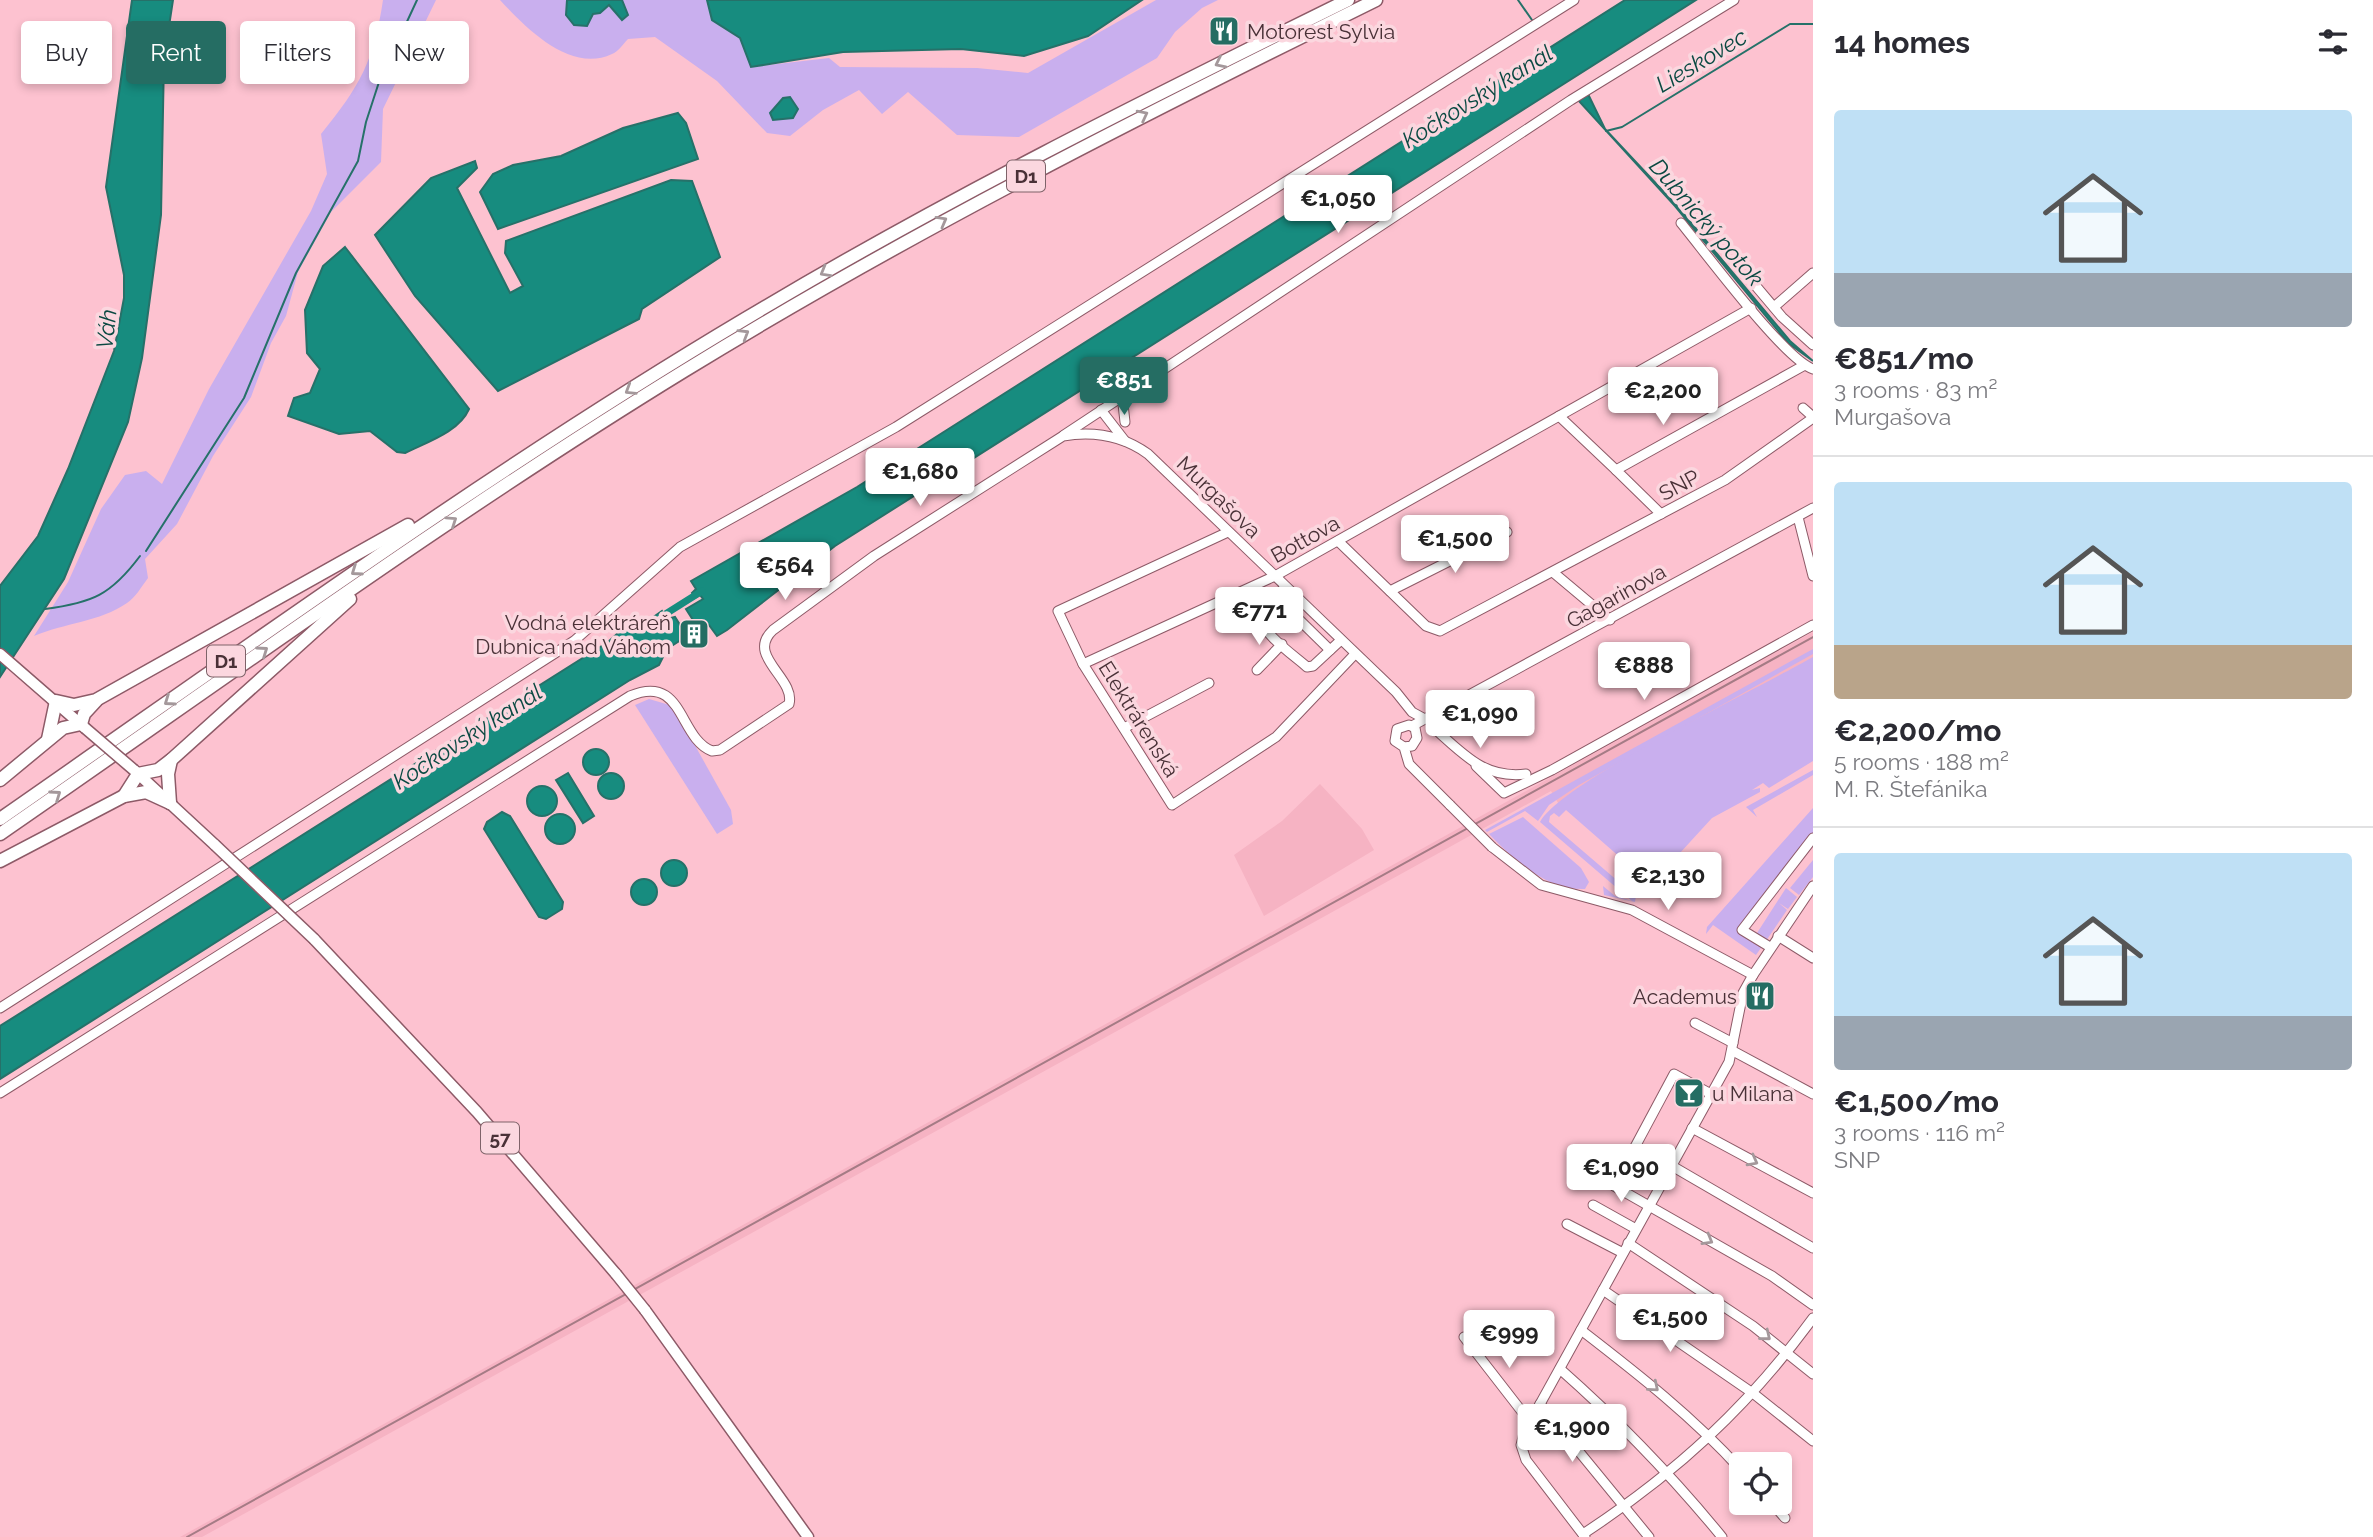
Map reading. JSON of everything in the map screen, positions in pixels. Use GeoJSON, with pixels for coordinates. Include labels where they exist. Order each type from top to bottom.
{"type":"FeatureCollection","features":[{"type":"Feature","properties":{"kind":"highway","name":"D1"},"geometry":{"type":"LineString","coordinates":[[0,819],[453,505],[670,365],[873,245],[1094,126],[1348,0]]}},
{"type":"Feature","properties":{"kind":"highway","name":"D1"},"geometry":{"type":"LineString","coordinates":[[0,834],[395,559],[610,416],[835,281],[1113,130],[1376,0]]}},
{"type":"Feature","properties":{"kind":"highway"},"geometry":{"type":"LineString","coordinates":[[48,739],[53,699],[74,705],[96,700],[433,510],[453,505]]}},
{"type":"Feature","properties":{"kind":"highway"},"geometry":{"type":"LineString","coordinates":[[0,861],[124,796],[132,788],[136,772],[158,769],[171,760],[395,559]]}},
{"type":"Feature","properties":{"kind":"highway"},"geometry":{"type":"LineString","coordinates":[[0,780],[63,728],[83,726],[84,715],[96,700]]}},
{"type":"Feature","properties":{"kind":"highway"},"geometry":{"type":"LineString","coordinates":[[124,796],[146,792],[170,803],[168,780],[171,760]]}},
{"type":"Feature","properties":{"kind":"main road","name":"57"},"geometry":{"type":"LineString","coordinates":[[0,654],[136,772],[314,939],[470,1103],[645,1310],[808,1537]]}},
{"type":"Feature","properties":{"kind":"street"},"geometry":{"type":"LineString","coordinates":[[0,1008],[574,641],[680,547],[896,427],[1440,82],[1541,24],[1574,0]]}},
{"type":"Feature","properties":{"kind":"street"},"geometry":{"type":"LineString","coordinates":[[0,1093],[630,696],[649,692],[668,698],[702,746],[712,751],[720,750],[789,704],[789,694],[767,657],[764,643],[773,630],[886,548],[1063,436],[1571,100],[1734,0]]}},
{"type":"Feature","properties":{"kind":"street"},"geometry":{"type":"LineString","coordinates":[[1681,223],[1803,366],[1813,369]]}},
{"type":"Feature","properties":{"kind":"street"},"geometry":{"type":"LineString","coordinates":[[1774,307],[1813,273]]}},
{"type":"Feature","properties":{"kind":"street"},"geometry":{"type":"LineString","coordinates":[[1755,285],[1813,345]]}},
{"type":"Feature","properties":{"kind":"street","name":"Bottova"},"geometry":{"type":"LineString","coordinates":[[1083,664],[1275,576],[1751,308]]}},
{"type":"Feature","properties":{"kind":"street"},"geometry":{"type":"LineString","coordinates":[[1616,470],[1803,366]]}},
{"type":"Feature","properties":{"kind":"street"},"geometry":{"type":"LineString","coordinates":[[1122,395],[1125,422]]}},
{"type":"Feature","properties":{"kind":"street","name":"SNP"},"geometry":{"type":"LineString","coordinates":[[1338,541],[1426,626],[1440,631],[1554,573],[1724,480],[1813,418],[1803,408]]}},
{"type":"Feature","properties":{"kind":"street"},"geometry":{"type":"LineString","coordinates":[[1101,410],[1125,441]]}},
{"type":"Feature","properties":{"kind":"street"},"geometry":{"type":"LineString","coordinates":[[1559,416],[1661,514]]}},
{"type":"Feature","properties":{"kind":"street","name":"Murgašova"},"geometry":{"type":"LineString","coordinates":[[1063,436],[1095,435],[1125,441],[1154,460],[1396,692],[1412,712],[1423,718]]}},
{"type":"Feature","properties":{"kind":"street","name":"Gagarinova"},"geometry":{"type":"LineString","coordinates":[[1411,727],[1813,509]]}},
{"type":"Feature","properties":{"kind":"street"},"geometry":{"type":"LineString","coordinates":[[1798,517],[1813,576]]}},
{"type":"Feature","properties":{"kind":"street"},"geometry":{"type":"LineString","coordinates":[[1083,664],[1058,616],[1061,607],[1228,532]]}},
{"type":"Feature","properties":{"kind":"street"},"geometry":{"type":"LineString","coordinates":[[1390,591],[1507,532]]}},
{"type":"Feature","properties":{"kind":"street"},"geometry":{"type":"LineString","coordinates":[[1554,573],[1610,620]]}},
{"type":"Feature","properties":{"kind":"street"},"geometry":{"type":"LineString","coordinates":[[1285,587],[1258,615],[1260,621],[1282,644],[1307,667],[1313,666],[1341,640]]}},
{"type":"Feature","properties":{"kind":"street"},"geometry":{"type":"LineString","coordinates":[[1276,597],[1330,650]]}},
{"type":"Feature","properties":{"kind":"street"},"geometry":{"type":"LineString","coordinates":[[1435,729],[1504,793],[1552,770],[1813,625]]}},
{"type":"Feature","properties":{"kind":"street"},"geometry":{"type":"LineString","coordinates":[[1257,670],[1282,644]]}},
{"type":"Feature","properties":{"kind":"street","name":"Elektrárenská"},"geometry":{"type":"LineString","coordinates":[[1083,664],[1172,805],[1276,737],[1355,654]]}},
{"type":"Feature","properties":{"kind":"street"},"geometry":{"type":"LineString","coordinates":[[1124,728],[1209,683]]}},
{"type":"Feature","properties":{"kind":"street"},"geometry":{"type":"LineString","coordinates":[[1396,692],[1418,738],[1408,747]]}},
{"type":"Feature","properties":{"kind":"street"},"geometry":{"type":"LineString","coordinates":[[1411,727],[1412,712]]}},
{"type":"Feature","properties":{"kind":"street","name":"Gagarinova"},"geometry":{"type":"LineString","coordinates":[[1411,727],[1423,718],[1435,715]]}},
{"type":"Feature","properties":{"kind":"street"},"geometry":{"type":"LineString","coordinates":[[1408,747],[1394,738],[1395,732],[1411,727]]}},
{"type":"Feature","properties":{"kind":"street"},"geometry":{"type":"LineString","coordinates":[[1408,747],[1409,764],[1525,876],[1541,885],[1632,910],[1753,975]]}},
{"type":"Feature","properties":{"kind":"street"},"geometry":{"type":"LineString","coordinates":[[1476,766],[1494,773],[1526,774]]}},
{"type":"Feature","properties":{"kind":"street"},"geometry":{"type":"LineString","coordinates":[[1770,947],[1742,930],[1813,838]]}},
{"type":"Feature","properties":{"kind":"street"},"geometry":{"type":"LineString","coordinates":[[1813,887],[1770,947],[1743,993],[1733,1047],[1711,1094],[1530,1422],[1521,1445],[1525,1461],[1584,1536],[1669,1473],[1711,1437],[1754,1394],[1813,1318]]}},
{"type":"Feature","properties":{"kind":"street"},"geometry":{"type":"LineString","coordinates":[[1778,936],[1813,958]]}},
{"type":"Feature","properties":{"kind":"street"},"geometry":{"type":"LineString","coordinates":[[1695,1023],[1813,1094]]}},
{"type":"Feature","properties":{"kind":"street"},"geometry":{"type":"LineString","coordinates":[[1711,1094],[1674,1074],[1614,1186],[1772,1276],[1813,1305]]}},
{"type":"Feature","properties":{"kind":"street"},"geometry":{"type":"LineString","coordinates":[[1692,1128],[1813,1193]]}},
{"type":"Feature","properties":{"kind":"street"},"geometry":{"type":"LineString","coordinates":[[1672,1166],[1813,1248]]}},
{"type":"Feature","properties":{"kind":"street"},"geometry":{"type":"LineString","coordinates":[[1593,1205],[1636,1229]]}},
{"type":"Feature","properties":{"kind":"street"},"geometry":{"type":"LineString","coordinates":[[1567,1224],[1623,1253]]}},
{"type":"Feature","properties":{"kind":"street"},"geometry":{"type":"LineString","coordinates":[[1628,1243],[1725,1306],[1813,1374]]}},
{"type":"Feature","properties":{"kind":"street"},"geometry":{"type":"LineString","coordinates":[[1603,1290],[1754,1394],[1813,1441]]}},
{"type":"Feature","properties":{"kind":"street"},"geometry":{"type":"LineString","coordinates":[[1581,1330],[1650,1384],[1711,1437],[1729,1457]]}},
{"type":"Feature","properties":{"kind":"street"},"geometry":{"type":"LineString","coordinates":[[1464,1337],[1530,1422]]}},
{"type":"Feature","properties":{"kind":"street"},"geometry":{"type":"LineString","coordinates":[[1560,1369],[1619,1421],[1669,1473],[1722,1537]]}},
{"type":"Feature","properties":{"kind":"street"},"geometry":{"type":"LineString","coordinates":[[1540,1404],[1649,1537]]}},
{"type":"Feature","properties":{"kind":"shaded area"},"geometry":{"type":"Polygon","coordinates":[[[383,0],[436,0],[426,21],[379,21],[383,0]]]}},
{"type":"Feature","properties":{"kind":"shaded area"},"geometry":{"type":"Polygon","coordinates":[[[500,0],[567,0],[593,14],[609,5],[622,19],[622,0],[707,0],[712,20],[740,38],[751,67],[829,58],[840,67],[977,68],[1028,73],[1156,0],[1218,0],[1202,8],[1175,32],[1157,58],[1019,137],[957,135],[908,92],[882,114],[859,90],[823,110],[790,136],[767,133],[717,81],[655,37],[628,39],[612,54],[596,59],[580,58],[550,45],[522,23],[500,0]]]}},
{"type":"Feature","properties":{"kind":"shaded area"},"geometry":{"type":"Polygon","coordinates":[[[369,59],[369,84],[395,84],[383,109],[381,162],[331,212],[298,272],[286,316],[271,343],[251,397],[213,456],[177,524],[145,559],[148,578],[130,601],[116,609],[34,636],[68,582],[101,509],[125,475],[146,471],[162,484],[209,389],[311,211],[327,174],[321,134],[346,101],[369,59]]]}},
{"type":"Feature","properties":{"kind":"shaded area"},"geometry":{"type":"Polygon","coordinates":[[[1813,632],[1813,664],[1561,808],[1551,791],[202,1537],[180,1537],[1813,632]]]}},
{"type":"Feature","properties":{"kind":"shaded area"},"geometry":{"type":"Polygon","coordinates":[[[1813,649],[1813,654],[1579,785],[1549,805],[1538,821],[1525,811],[1487,832],[1485,830],[1813,649]]]}},
{"type":"Feature","properties":{"kind":"shaded area"},"geometry":{"type":"Polygon","coordinates":[[[1813,657],[1813,761],[1769,788],[1763,783],[1752,790],[1760,788],[1760,792],[1712,818],[1647,889],[1643,885],[1646,880],[1566,810],[1559,817],[1554,813],[1550,816],[1549,822],[1633,894],[1637,890],[1635,902],[1604,895],[1603,886],[1615,896],[1632,901],[1540,822],[1555,805],[1622,760],[1813,657]]]}},
{"type":"Feature","properties":{"kind":"shaded area"},"geometry":{"type":"Polygon","coordinates":[[[649,699],[673,706],[731,810],[733,824],[717,834],[635,705],[649,699]]]}},
{"type":"Feature","properties":{"kind":"shaded area"},"geometry":{"type":"Polygon","coordinates":[[[1813,770],[1813,775],[1753,810],[1757,817],[1746,807],[1813,770]]]}},
{"type":"Feature","properties":{"kind":"shaded area"},"geometry":{"type":"Polygon","coordinates":[[[1320,784],[1362,829],[1374,850],[1264,916],[1234,855],[1282,821],[1320,784]]]}},
{"type":"Feature","properties":{"kind":"shaded area"},"geometry":{"type":"Polygon","coordinates":[[[1813,808],[1813,834],[1741,926],[1763,945],[1756,955],[1713,925],[1706,934],[1707,927],[1813,808]]]}},
{"type":"Feature","properties":{"kind":"shaded area"},"geometry":{"type":"Polygon","coordinates":[[[1523,817],[1581,868],[1589,882],[1585,889],[1571,888],[1544,879],[1509,854],[1489,834],[1523,817]]]}},
{"type":"Feature","properties":{"kind":"shaded area"},"geometry":{"type":"Polygon","coordinates":[[[1813,860],[1813,877],[1799,895],[1790,888],[1813,860]]]}},
{"type":"Feature","properties":{"kind":"shaded area"},"geometry":{"type":"Polygon","coordinates":[[[1786,888],[1797,897],[1788,909],[1779,903],[1787,910],[1766,941],[1757,933],[1786,888]]]}},
{"type":"Feature","properties":{"kind":"water"},"geometry":{"type":"Polygon","coordinates":[[[132,0],[173,0],[170,21],[129,21],[132,0]]]}},
{"type":"Feature","properties":{"kind":"water"},"geometry":{"type":"Polygon","coordinates":[[[567,0],[622,0],[628,15],[622,20],[609,5],[600,13],[593,14],[587,26],[574,25],[566,15],[567,0]]]}},
{"type":"Feature","properties":{"kind":"water"},"geometry":{"type":"Polygon","coordinates":[[[707,0],[1142,0],[1088,36],[1024,56],[961,49],[843,52],[751,67],[740,38],[712,20],[707,0]]]}},
{"type":"Feature","properties":{"kind":"water","name":"Kočkovský kanál"},"geometry":{"type":"Polygon","coordinates":[[[1625,0],[1696,0],[835,546],[727,630],[717,636],[709,625],[700,631],[686,609],[703,599],[700,595],[695,598],[692,593],[696,589],[691,581],[857,487],[1625,0]]]}},
{"type":"Feature","properties":{"kind":"water"},"geometry":{"type":"Polygon","coordinates":[[[126,43],[126,84],[164,84],[161,215],[142,358],[128,422],[64,579],[0,677],[0,586],[38,536],[68,469],[114,351],[124,298],[124,275],[106,187],[126,43]]]}},
{"type":"Feature","properties":{"kind":"water"},"geometry":{"type":"Polygon","coordinates":[[[1588,94],[1605,129],[1677,206],[1790,341],[1813,361],[1788,343],[1675,206],[1578,100],[1588,94]]]}},
{"type":"Feature","properties":{"kind":"water"},"geometry":{"type":"Polygon","coordinates":[[[790,97],[798,109],[793,118],[773,120],[770,113],[783,98],[790,97]]]}},
{"type":"Feature","properties":{"kind":"water"},"geometry":{"type":"Polygon","coordinates":[[[678,113],[686,123],[698,159],[498,229],[480,192],[493,174],[513,165],[561,156],[623,128],[678,113]]]}},
{"type":"Feature","properties":{"kind":"water"},"geometry":{"type":"Polygon","coordinates":[[[475,161],[477,168],[457,188],[510,293],[523,286],[505,253],[506,241],[671,180],[692,181],[720,257],[642,309],[639,319],[498,391],[415,296],[375,235],[431,178],[475,161]]]}},
{"type":"Feature","properties":{"kind":"water"},"geometry":{"type":"Polygon","coordinates":[[[345,247],[469,409],[450,430],[405,453],[397,452],[370,431],[339,434],[288,416],[294,398],[310,393],[320,369],[307,353],[305,310],[323,266],[345,247]]]}},
{"type":"Feature","properties":{"kind":"water"},"geometry":{"type":"Polygon","coordinates":[[[662,611],[667,619],[675,617],[687,636],[667,649],[659,665],[630,680],[0,1079],[0,1026],[608,642],[635,618],[652,618],[662,611]]]}},
{"type":"Feature","properties":{"kind":"water"},"geometry":{"type":"Polygon","coordinates":[[[596,749],[605,753],[609,762],[605,771],[596,775],[587,771],[583,762],[587,753],[596,749]]]}},
{"type":"Feature","properties":{"kind":"water"},"geometry":{"type":"Polygon","coordinates":[[[568,773],[594,816],[583,823],[556,780],[568,773]]]}},
{"type":"Feature","properties":{"kind":"water"},"geometry":{"type":"Polygon","coordinates":[[[611,773],[620,777],[624,786],[620,795],[611,799],[602,795],[598,786],[602,777],[611,773]]]}},
{"type":"Feature","properties":{"kind":"water"},"geometry":{"type":"Polygon","coordinates":[[[542,786],[553,790],[557,801],[553,812],[542,816],[531,812],[527,801],[531,790],[542,786]]]}},
{"type":"Feature","properties":{"kind":"water"},"geometry":{"type":"Polygon","coordinates":[[[502,812],[510,816],[563,902],[562,909],[546,919],[539,917],[484,829],[487,822],[502,812]]]}},
{"type":"Feature","properties":{"kind":"water"},"geometry":{"type":"Polygon","coordinates":[[[560,814],[571,818],[575,829],[571,840],[560,844],[549,840],[545,829],[549,818],[560,814]]]}},
{"type":"Feature","properties":{"kind":"water"},"geometry":{"type":"Polygon","coordinates":[[[674,860],[683,864],[687,873],[683,882],[674,886],[665,882],[661,873],[665,864],[674,860]]]}},
{"type":"Feature","properties":{"kind":"water"},"geometry":{"type":"Polygon","coordinates":[[[644,879],[653,883],[657,892],[653,901],[644,905],[635,901],[631,892],[635,883],[644,879]]]}},
{"type":"Feature","properties":{"kind":"waterway"},"geometry":{"type":"LineString","coordinates":[[146,551],[244,398],[296,273],[358,161],[366,122],[379,82],[417,0]]}},
{"type":"Feature","properties":{"kind":"waterway","name":"Dubnický potok"},"geometry":{"type":"LineString","coordinates":[[1518,0],[1532,20]]}},
{"type":"Feature","properties":{"kind":"waterway","name":"Lieskovec"},"geometry":{"type":"LineString","coordinates":[[1606,131],[1622,127],[1790,24],[1813,24]]}},
{"type":"Feature","properties":{"kind":"waterway"},"geometry":{"type":"LineString","coordinates":[[45,609],[76,604],[99,595],[120,580],[140,556]]}},
{"type":"Feature","properties":{"kind":"waterway","name":"Kočkovský kanál"},"geometry":{"type":"LineString","coordinates":[[656,620],[702,591]]}},
{"type":"Feature","properties":{"kind":"railway"},"geometry":{"type":"LineString","coordinates":[[187,1537],[1813,637]]}},
{"type":"Feature","properties":{"kind":"place","name":"Motorest Sylvia"},"geometry":{"type":"Point","coordinates":[1224,31]}},
{"type":"Feature","properties":{"kind":"place","name":"Vodná elektráreň Dubnica nad Váhom"},"geometry":{"type":"Point","coordinates":[694,634]}},
{"type":"Feature","properties":{"kind":"place","name":"Academus"},"geometry":{"type":"Point","coordinates":[1760,996]}},
{"type":"Feature","properties":{"kind":"place","name":"u Milana"},"geometry":{"type":"Point","coordinates":[1689,1093]}},
{"type":"Feature","properties":{"kind":"water label","name":"Váh"},"geometry":{"type":"Point","coordinates":[106,329]}}]}
